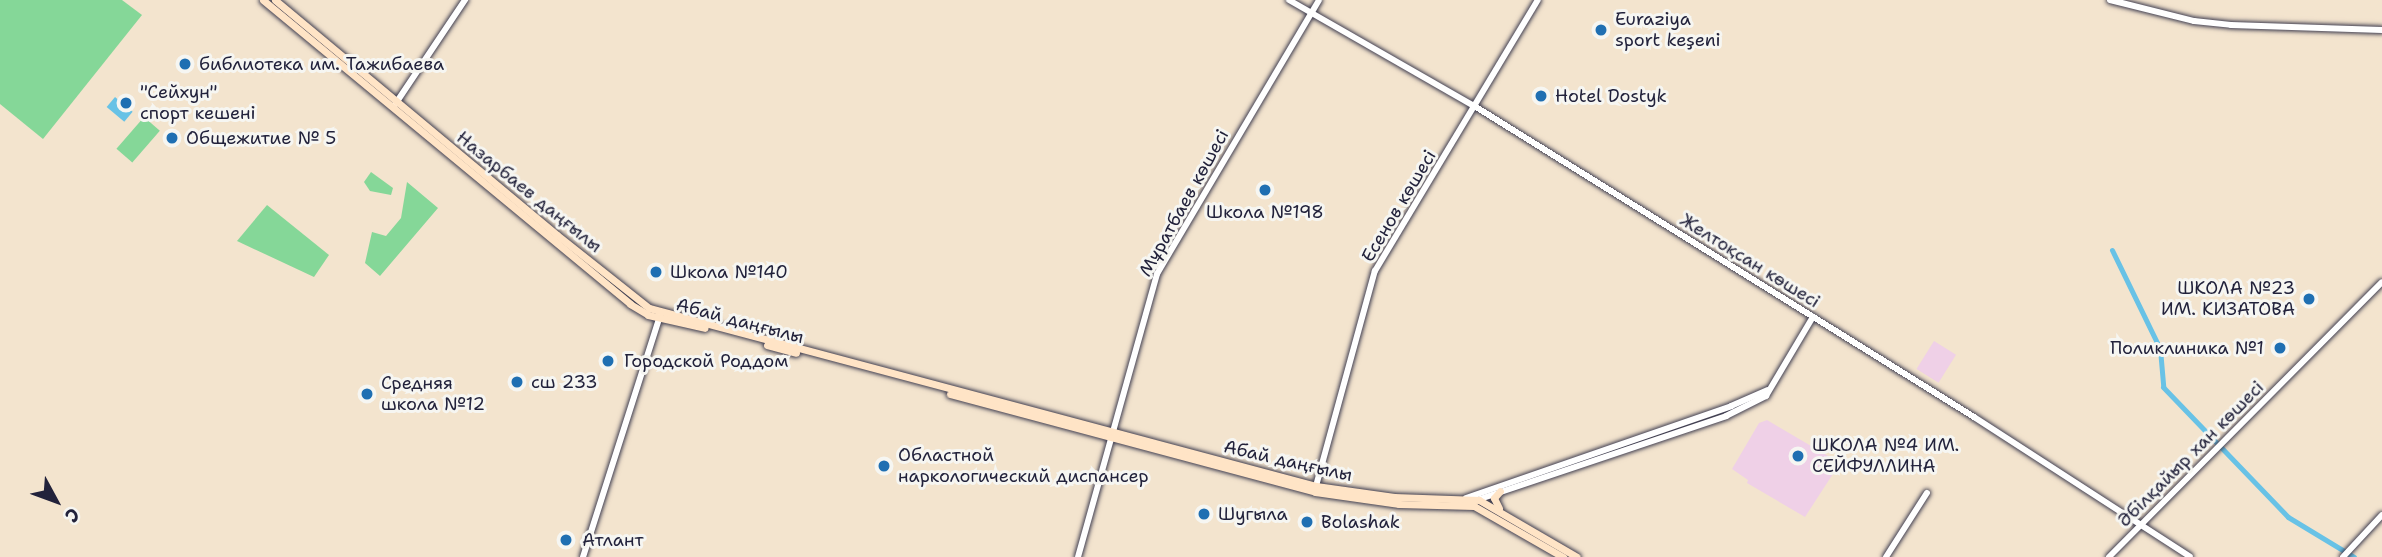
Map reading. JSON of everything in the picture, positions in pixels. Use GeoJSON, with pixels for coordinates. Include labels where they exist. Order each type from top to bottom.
{"type":"FeatureCollection","features":[{"type":"Feature","properties":{"kind":"main road","name":"Назарбаев даңғылы"},"geometry":{"type":"LineString","coordinates":[[263,0],[638,301],[661,314],[796,348]]}},
{"type":"Feature","properties":{"kind":"main road","name":"Назарбаев даңғылы"},"geometry":{"type":"LineString","coordinates":[[275,0],[394,106]]}},
{"type":"Feature","properties":{"kind":"main road","name":"Абай даңғылы"},"geometry":{"type":"LineString","coordinates":[[661,314],[1112,435],[1316,486],[1394,500]]}},
{"type":"Feature","properties":{"kind":"main road","name":"Абай даңғылы"},"geometry":{"type":"LineString","coordinates":[[796,348],[1315,492],[1394,500],[1465,501]]}},
{"type":"Feature","properties":{"kind":"main road"},"geometry":{"type":"LineString","coordinates":[[1500,491],[1494,500],[1502,512]]}},
{"type":"Feature","properties":{"kind":"main road"},"geometry":{"type":"LineString","coordinates":[[1465,501],[1479,500],[1577,557]]}},
{"type":"Feature","properties":{"kind":"main road"},"geometry":{"type":"LineString","coordinates":[[1465,501],[1485,510],[1563,557]]}},
{"type":"Feature","properties":{"kind":"street"},"geometry":{"type":"LineString","coordinates":[[394,106],[466,0]]}},
{"type":"Feature","properties":{"kind":"street","name":"Желтоқсан көшесі"},"geometry":{"type":"LineString","coordinates":[[1289,0],[1476,107],[2142,523],[2190,557]]}},
{"type":"Feature","properties":{"kind":"street","name":"Мұратбаев көшесі"},"geometry":{"type":"LineString","coordinates":[[1078,557],[1157,274],[1319,0]]}},
{"type":"Feature","properties":{"kind":"street","name":"Есенов көшесі"},"geometry":{"type":"LineString","coordinates":[[1316,486],[1370,282],[1538,0]]}},
{"type":"Feature","properties":{"kind":"street"},"geometry":{"type":"LineString","coordinates":[[2110,0],[2194,21],[2231,25],[2382,30]]}},
{"type":"Feature","properties":{"kind":"street","name":"Әбілқайыр хан көшесі"},"geometry":{"type":"LineString","coordinates":[[2109,557],[2382,282]]}},
{"type":"Feature","properties":{"kind":"street"},"geometry":{"type":"LineString","coordinates":[[583,557],[661,314]]}},
{"type":"Feature","properties":{"kind":"street"},"geometry":{"type":"LineString","coordinates":[[1479,500],[1726,416],[1767,393],[1813,317]]}},
{"type":"Feature","properties":{"kind":"street","name":"Абай даңғылы"},"geometry":{"type":"LineString","coordinates":[[1465,501],[1767,393]]}},
{"type":"Feature","properties":{"kind":"street"},"geometry":{"type":"LineString","coordinates":[[1886,557],[1927,493]]}},
{"type":"Feature","properties":{"kind":"street"},"geometry":{"type":"LineString","coordinates":[[2343,557],[2382,515]]}},
{"type":"Feature","properties":{"kind":"shaded area"},"geometry":{"type":"Polygon","coordinates":[[[1934,341],[1956,355],[1939,383],[1917,369],[1934,341]]]}},
{"type":"Feature","properties":{"kind":"shaded area"},"geometry":{"type":"Polygon","coordinates":[[[1767,420],[1840,463],[1805,517],[1747,483],[1748,480],[1732,469],[1759,423],[1767,420]]]}},
{"type":"Feature","properties":{"kind":"green space"},"geometry":{"type":"Polygon","coordinates":[[[0,0],[122,0],[142,15],[43,139],[0,104],[0,0]]]}},
{"type":"Feature","properties":{"kind":"green space"},"geometry":{"type":"Polygon","coordinates":[[[144,117],[160,131],[132,162],[116,149],[144,117]]]}},
{"type":"Feature","properties":{"kind":"green space"},"geometry":{"type":"Polygon","coordinates":[[[371,172],[393,188],[391,195],[370,191],[364,182],[371,172]]]}},
{"type":"Feature","properties":{"kind":"green space"},"geometry":{"type":"Polygon","coordinates":[[[407,182],[438,208],[380,276],[365,263],[372,232],[386,236],[401,218],[407,182]]]}},
{"type":"Feature","properties":{"kind":"green space"},"geometry":{"type":"Polygon","coordinates":[[[267,205],[329,255],[314,277],[237,241],[267,205]]]}},
{"type":"Feature","properties":{"kind":"water"},"geometry":{"type":"Polygon","coordinates":[[[115,97],[133,112],[124,122],[107,107],[115,97]]]}},
{"type":"Feature","properties":{"kind":"waterway"},"geometry":{"type":"LineString","coordinates":[[2112,250],[2160,349],[2163,387],[2288,517],[2354,557]]}},
{"type":"Feature","properties":{"kind":"place","name":"Euraziya sport keşeni"},"geometry":{"type":"Point","coordinates":[1601,30]}},
{"type":"Feature","properties":{"kind":"place","name":"библиотека им. Тажибаева"},"geometry":{"type":"Point","coordinates":[185,64]}},
{"type":"Feature","properties":{"kind":"place","name":"Hotel Dostyk"},"geometry":{"type":"Point","coordinates":[1541,96]}},
{"type":"Feature","properties":{"kind":"place","name":"\"Сейхун\" спорт кешені"},"geometry":{"type":"Point","coordinates":[126,103]}},
{"type":"Feature","properties":{"kind":"place","name":"Общежитие № 5"},"geometry":{"type":"Point","coordinates":[172,138]}},
{"type":"Feature","properties":{"kind":"place","name":"Школа №198"},"geometry":{"type":"Point","coordinates":[1265,190]}},
{"type":"Feature","properties":{"kind":"place","name":"Школа №140"},"geometry":{"type":"Point","coordinates":[656,272]}},
{"type":"Feature","properties":{"kind":"place","name":"ШКОЛА №23 ИМ. КИЗАТОВА"},"geometry":{"type":"Point","coordinates":[2309,299]}},
{"type":"Feature","properties":{"kind":"place","name":"Поликлиника №1"},"geometry":{"type":"Point","coordinates":[2280,348]}},
{"type":"Feature","properties":{"kind":"place","name":"Городской Роддом"},"geometry":{"type":"Point","coordinates":[608,361]}},
{"type":"Feature","properties":{"kind":"place","name":"сш 233"},"geometry":{"type":"Point","coordinates":[517,382]}},
{"type":"Feature","properties":{"kind":"place","name":"Средняя школа №12"},"geometry":{"type":"Point","coordinates":[367,394]}},
{"type":"Feature","properties":{"kind":"place","name":"ШКОЛА №4 ИМ. СЕЙФУЛЛИНА"},"geometry":{"type":"Point","coordinates":[1798,456]}},
{"type":"Feature","properties":{"kind":"place","name":"Областной наркологический диспансер"},"geometry":{"type":"Point","coordinates":[884,466]}},
{"type":"Feature","properties":{"kind":"place","name":"Шугыла"},"geometry":{"type":"Point","coordinates":[1204,514]}},
{"type":"Feature","properties":{"kind":"place","name":"Bolashak"},"geometry":{"type":"Point","coordinates":[1307,522]}},
{"type":"Feature","properties":{"kind":"place","name":"Атлант"},"geometry":{"type":"Point","coordinates":[566,540]}}]}
